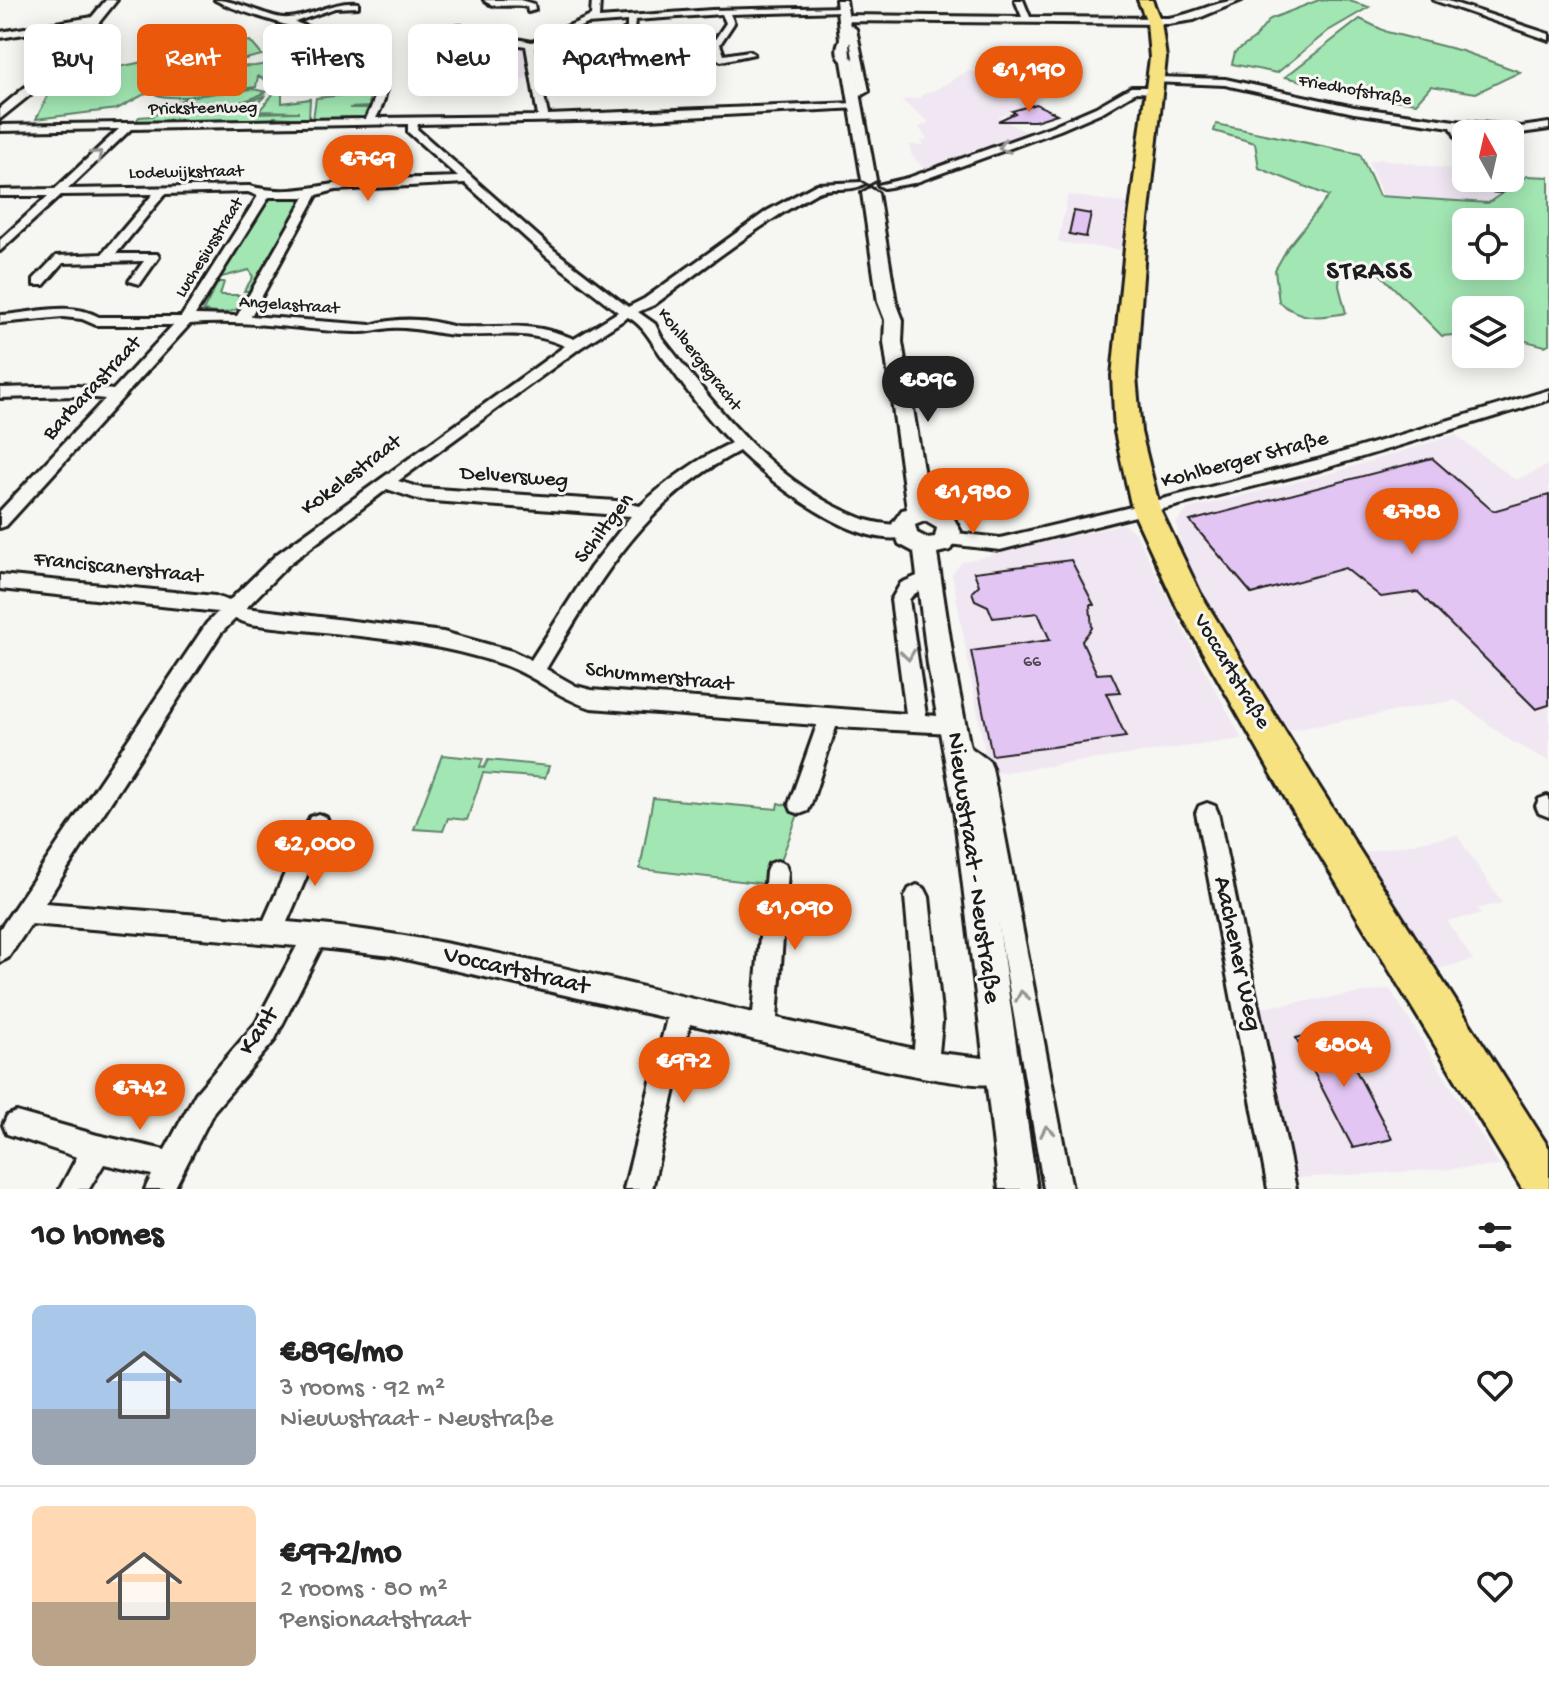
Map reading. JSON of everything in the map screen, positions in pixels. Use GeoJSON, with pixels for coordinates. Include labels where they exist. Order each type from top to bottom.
{"type":"FeatureCollection","features":[{"type":"Feature","properties":{"kind":"main road","name":"Voccartstraße"},"geometry":{"type":"LineString","coordinates":[[1145,0],[1154,22],[1158,58],[1135,248],[1124,376],[1127,428],[1146,509],[1169,562],[1205,628],[1352,874],[1548,1189]]}},
{"type":"Feature","properties":{"kind":"street"},"geometry":{"type":"LineString","coordinates":[[0,117],[46,78],[112,0]]}},
{"type":"Feature","properties":{"kind":"street"},"geometry":{"type":"LineString","coordinates":[[221,0],[336,42],[375,70],[382,88],[370,121]]}},
{"type":"Feature","properties":{"kind":"street"},"geometry":{"type":"LineString","coordinates":[[488,0],[492,3],[519,2],[531,6],[531,10]]}},
{"type":"Feature","properties":{"kind":"street"},"geometry":{"type":"LineString","coordinates":[[596,0],[597,13]]}},
{"type":"Feature","properties":{"kind":"street"},"geometry":{"type":"LineString","coordinates":[[717,0],[730,23],[716,44],[721,58]]}},
{"type":"Feature","properties":{"kind":"street"},"geometry":{"type":"LineString","coordinates":[[1019,0],[1027,20]]}},
{"type":"Feature","properties":{"kind":"street"},"geometry":{"type":"LineString","coordinates":[[587,21],[782,10],[783,15],[816,6],[1027,20],[1154,22],[1191,18],[1238,0]]}},
{"type":"Feature","properties":{"kind":"street"},"geometry":{"type":"LineString","coordinates":[[1437,0],[1549,37]]}},
{"type":"Feature","properties":{"kind":"street"},"geometry":{"type":"LineString","coordinates":[[284,23],[334,6],[355,5]]}},
{"type":"Feature","properties":{"kind":"street"},"geometry":{"type":"LineString","coordinates":[[816,6],[827,18]]}},
{"type":"Feature","properties":{"kind":"street"},"geometry":{"type":"LineString","coordinates":[[844,10],[844,57],[848,60],[870,185],[887,302],[883,309],[887,333],[893,342],[919,513]]}},
{"type":"Feature","properties":{"kind":"street"},"geometry":{"type":"LineString","coordinates":[[844,10],[852,29],[864,91],[854,102]]}},
{"type":"Feature","properties":{"kind":"street"},"geometry":{"type":"LineString","coordinates":[[597,13],[616,19]]}},
{"type":"Feature","properties":{"kind":"street"},"geometry":{"type":"LineString","coordinates":[[518,42],[531,44],[587,21],[597,13]]}},
{"type":"Feature","properties":{"kind":"street"},"geometry":{"type":"LineString","coordinates":[[631,19],[631,24]]}},
{"type":"Feature","properties":{"kind":"street"},"geometry":{"type":"LineString","coordinates":[[0,35],[93,20]]}},
{"type":"Feature","properties":{"kind":"street"},"geometry":{"type":"LineString","coordinates":[[458,28],[455,43],[433,44],[437,29],[458,28]]}},
{"type":"Feature","properties":{"kind":"street"},"geometry":{"type":"LineString","coordinates":[[531,44],[534,65]]}},
{"type":"Feature","properties":{"kind":"street"},"geometry":{"type":"LineString","coordinates":[[716,58],[749,54]]}},
{"type":"Feature","properties":{"kind":"street","name":"Friedhofstraße"},"geometry":{"type":"LineString","coordinates":[[870,185],[910,181],[1056,128],[1100,109],[1134,89],[1155,85],[1207,80],[1354,110],[1452,124]]}},
{"type":"Feature","properties":{"kind":"street"},"geometry":{"type":"LineString","coordinates":[[539,96],[543,118]]}},
{"type":"Feature","properties":{"kind":"street","name":"Pricksteenweg"},"geometry":{"type":"LineString","coordinates":[[0,128],[543,118],[854,102]]}},
{"type":"Feature","properties":{"kind":"street","name":"Pricksteenweg"},"geometry":{"type":"LineString","coordinates":[[0,117],[31,128]]}},
{"type":"Feature","properties":{"kind":"street","name":"Kohlbergsgracht"},"geometry":{"type":"LineString","coordinates":[[413,120],[412,130],[551,254],[628,313],[641,317],[654,332],[655,339],[741,444],[795,488],[843,518],[879,532],[903,532]]}},
{"type":"Feature","properties":{"kind":"street"},"geometry":{"type":"LineString","coordinates":[[0,247],[128,126]]}},
{"type":"Feature","properties":{"kind":"street","name":"Friedhofstraße"},"geometry":{"type":"LineString","coordinates":[[1524,130],[1549,126]]}},
{"type":"Feature","properties":{"kind":"street","name":"Lodewijkstraat"},"geometry":{"type":"LineString","coordinates":[[0,193],[249,189],[265,194],[313,193],[335,187],[466,180]]}},
{"type":"Feature","properties":{"kind":"street","name":"Kokelestraat"},"geometry":{"type":"LineString","coordinates":[[0,950],[168,696],[231,608],[283,559],[575,345],[699,268],[778,208],[826,185],[870,185]]}},
{"type":"Feature","properties":{"kind":"street"},"geometry":{"type":"LineString","coordinates":[[106,258],[161,191]]}},
{"type":"Feature","properties":{"kind":"street"},"geometry":{"type":"LineString","coordinates":[[242,320],[313,193]]}},
{"type":"Feature","properties":{"kind":"street","name":"Luchesiusstraat"},"geometry":{"type":"LineString","coordinates":[[185,321],[265,194]]}},
{"type":"Feature","properties":{"kind":"street"},"geometry":{"type":"LineString","coordinates":[[39,282],[60,259],[153,257],[135,281]]}},
{"type":"Feature","properties":{"kind":"street","name":"Angelastraat"},"geometry":{"type":"LineString","coordinates":[[0,319],[18,320],[37,313],[89,315],[96,321],[242,320],[371,329],[389,324],[436,326],[454,331],[535,330],[575,345]]}},
{"type":"Feature","properties":{"kind":"street","name":"Barbarastraat"},"geometry":{"type":"LineString","coordinates":[[0,522],[185,321]]}},
{"type":"Feature","properties":{"kind":"street"},"geometry":{"type":"LineString","coordinates":[[0,393],[77,391],[117,395]]}},
{"type":"Feature","properties":{"kind":"street","name":"Kohlberger Straße"},"geometry":{"type":"LineString","coordinates":[[948,538],[1000,544],[1319,465],[1549,395]]}},
{"type":"Feature","properties":{"kind":"street","name":"Schiltgen"},"geometry":{"type":"LineString","coordinates":[[534,672],[613,549],[643,513],[701,462],[741,444]]}},
{"type":"Feature","properties":{"kind":"street","name":"Delversweg"},"geometry":{"type":"LineString","coordinates":[[385,482],[420,494],[616,507],[643,513]]}},
{"type":"Feature","properties":{"kind":"street"},"geometry":{"type":"LineString","coordinates":[[919,513],[933,514],[949,526],[948,538],[942,544],[925,547],[912,542],[903,532],[906,520],[919,513]]}},
{"type":"Feature","properties":{"kind":"street","name":"Nieuwstraat - Neustraße"},"geometry":{"type":"LineString","coordinates":[[925,547],[982,911],[1000,1073],[1018,1189]]}},
{"type":"Feature","properties":{"kind":"street"},"geometry":{"type":"LineString","coordinates":[[917,724],[900,600],[907,588],[931,577]]}},
{"type":"Feature","properties":{"kind":"street","name":"Franciscanerstraat"},"geometry":{"type":"LineString","coordinates":[[0,582],[215,603],[231,608]]}},
{"type":"Feature","properties":{"kind":"street","name":"Schummerstraat"},"geometry":{"type":"LineString","coordinates":[[231,608],[250,617],[443,640],[512,659],[571,693],[591,699],[917,724],[954,735]]}},
{"type":"Feature","properties":{"kind":"street"},"geometry":{"type":"LineString","coordinates":[[800,804],[829,718]]}},
{"type":"Feature","properties":{"kind":"street"},"geometry":{"type":"LineString","coordinates":[[954,735],[982,768],[1058,1189]]}},
{"type":"Feature","properties":{"kind":"street","name":"Aachener Weg"},"geometry":{"type":"LineString","coordinates":[[1207,813],[1282,1189]]}},
{"type":"Feature","properties":{"kind":"street"},"geometry":{"type":"LineString","coordinates":[[270,933],[318,824]]}},
{"type":"Feature","properties":{"kind":"street"},"geometry":{"type":"LineString","coordinates":[[764,1029],[777,872]]}},
{"type":"Feature","properties":{"kind":"street"},"geometry":{"type":"LineString","coordinates":[[917,897],[929,1022],[925,1064]]}},
{"type":"Feature","properties":{"kind":"street","name":"Voccartstraat"},"geometry":{"type":"LineString","coordinates":[[26,912],[108,923],[316,934],[392,944],[925,1064],[1000,1073]]}},
{"type":"Feature","properties":{"kind":"street","name":"Kant"},"geometry":{"type":"LineString","coordinates":[[16,1125],[97,1149],[165,1177],[205,1102],[265,1032],[316,934]]}},
{"type":"Feature","properties":{"kind":"street"},"geometry":{"type":"LineString","coordinates":[[638,1189],[681,1010]]}},
{"type":"Feature","properties":{"kind":"street"},"geometry":{"type":"LineString","coordinates":[[74,1189],[97,1149]]}},
{"type":"Feature","properties":{"kind":"shaded area"},"geometry":{"type":"Polygon","coordinates":[[[518,45],[523,47],[529,78],[518,79],[518,45]]]}},
{"type":"Feature","properties":{"kind":"shaded area"},"geometry":{"type":"Polygon","coordinates":[[[968,71],[1045,95],[1033,104],[998,117],[1026,132],[924,168],[912,156],[910,145],[924,145],[922,140],[927,139],[919,127],[929,122],[901,100],[921,98],[921,95],[968,71]]]}},
{"type":"Feature","properties":{"kind":"shaded area"},"geometry":{"type":"Polygon","coordinates":[[[1380,159],[1452,169],[1452,192],[1501,192],[1487,203],[1382,195],[1369,162],[1380,159]]]}},
{"type":"Feature","properties":{"kind":"shaded area"},"geometry":{"type":"Polygon","coordinates":[[[1068,195],[1130,204],[1122,250],[1058,242],[1068,195]]]}},
{"type":"Feature","properties":{"kind":"shaded area"},"geometry":{"type":"Polygon","coordinates":[[[1455,435],[1516,480],[1549,465],[1549,761],[1511,741],[1456,700],[1287,731],[1216,617],[1182,550],[1176,523],[1188,509],[1328,474],[1455,435]]]}},
{"type":"Feature","properties":{"kind":"shaded area"},"geometry":{"type":"Polygon","coordinates":[[[1123,524],[1136,533],[1242,739],[989,774],[952,574],[962,562],[1123,524]]]}},
{"type":"Feature","properties":{"kind":"shaded area"},"geometry":{"type":"Polygon","coordinates":[[[1457,835],[1502,903],[1478,908],[1481,914],[1447,921],[1473,960],[1437,969],[1363,853],[1457,835]]]}},
{"type":"Feature","properties":{"kind":"shaded area"},"geometry":{"type":"Polygon","coordinates":[[[1390,989],[1500,1166],[1297,1178],[1260,1008],[1390,989]]]}},
{"type":"Feature","properties":{"kind":"green space"},"geometry":{"type":"Polygon","coordinates":[[[1319,0],[1346,0],[1369,7],[1328,31],[1277,73],[1232,64],[1235,52],[1254,39],[1270,19],[1319,0]]]}},
{"type":"Feature","properties":{"kind":"green space"},"geometry":{"type":"Polygon","coordinates":[[[1360,19],[1387,32],[1462,51],[1520,72],[1476,93],[1431,86],[1416,103],[1371,97],[1285,77],[1360,19]]]}},
{"type":"Feature","properties":{"kind":"green space"},"geometry":{"type":"Polygon","coordinates":[[[250,41],[262,55],[247,59],[247,42],[250,41]]]}},
{"type":"Feature","properties":{"kind":"green space"},"geometry":{"type":"Polygon","coordinates":[[[137,63],[137,96],[141,96],[117,109],[36,119],[48,96],[121,96],[121,66],[137,63]]]}},
{"type":"Feature","properties":{"kind":"green space"},"geometry":{"type":"Polygon","coordinates":[[[263,65],[263,79],[258,76],[256,87],[247,88],[247,66],[263,65]]]}},
{"type":"Feature","properties":{"kind":"green space"},"geometry":{"type":"Polygon","coordinates":[[[247,90],[263,93],[221,105],[174,103],[191,96],[247,96],[247,90]]]}},
{"type":"Feature","properties":{"kind":"green space"},"geometry":{"type":"Polygon","coordinates":[[[263,96],[255,106],[256,113],[299,112],[259,111],[272,96],[282,96],[282,103],[310,99],[309,119],[274,117],[272,120],[182,122],[184,119],[170,119],[166,122],[135,123],[139,117],[152,116],[175,106],[196,109],[221,107],[263,96]]]}},
{"type":"Feature","properties":{"kind":"green space"},"geometry":{"type":"Polygon","coordinates":[[[369,96],[369,107],[349,108],[368,108],[364,117],[313,119],[316,98],[369,96]]]}},
{"type":"Feature","properties":{"kind":"green space"},"geometry":{"type":"Polygon","coordinates":[[[1216,124],[1360,154],[1379,196],[1488,203],[1504,192],[1524,192],[1524,178],[1527,176],[1549,177],[1549,344],[1545,346],[1524,341],[1524,296],[1452,296],[1452,335],[1442,336],[1374,268],[1340,273],[1339,286],[1346,313],[1311,316],[1287,308],[1279,302],[1275,270],[1288,247],[1329,196],[1259,168],[1255,143],[1214,131],[1216,124]]]}},
{"type":"Feature","properties":{"kind":"green space"},"geometry":{"type":"Polygon","coordinates":[[[270,197],[306,198],[252,291],[244,291],[253,277],[249,270],[218,278],[270,197]]]}},
{"type":"Feature","properties":{"kind":"green space"},"geometry":{"type":"Polygon","coordinates":[[[218,282],[224,282],[220,295],[251,295],[242,306],[231,312],[203,311],[218,282]]]}},
{"type":"Feature","properties":{"kind":"green space"},"geometry":{"type":"Polygon","coordinates":[[[442,755],[483,759],[480,767],[484,768],[488,760],[549,766],[545,778],[483,773],[467,820],[448,818],[443,831],[414,829],[442,755]]]}},
{"type":"Feature","properties":{"kind":"green space"},"geometry":{"type":"Polygon","coordinates":[[[653,798],[777,809],[778,803],[800,809],[778,868],[767,868],[765,884],[640,869],[653,798]]]}},
{"type":"Feature","properties":{"kind":"building"},"geometry":{"type":"Polygon","coordinates":[[[1036,104],[1057,114],[1035,121],[998,121],[1015,113],[1012,111],[1036,104]]]}},
{"type":"Feature","properties":{"kind":"building"},"geometry":{"type":"Polygon","coordinates":[[[1074,211],[1091,214],[1086,237],[1069,234],[1074,211]]]}},
{"type":"Feature","properties":{"kind":"building"},"geometry":{"type":"Polygon","coordinates":[[[1432,458],[1493,511],[1549,495],[1549,705],[1536,709],[1418,592],[1381,597],[1345,568],[1252,594],[1190,521],[1432,458]]]}},
{"type":"Feature","properties":{"kind":"building"},"geometry":{"type":"Polygon","coordinates":[[[1071,560],[1094,605],[1090,605],[1092,628],[1082,641],[1097,674],[1111,673],[1120,692],[1106,693],[1126,737],[992,755],[971,651],[1050,640],[1038,613],[993,618],[988,606],[975,600],[972,592],[979,585],[974,572],[1071,560]]]}},
{"type":"Feature","properties":{"kind":"building"},"geometry":{"type":"Polygon","coordinates":[[[1334,1029],[1392,1139],[1353,1148],[1296,1038],[1334,1029]]]}},
{"type":"Feature","properties":{"kind":"district","name":"STRASS"},"geometry":{"type":"Point","coordinates":[1370,273]}}]}
